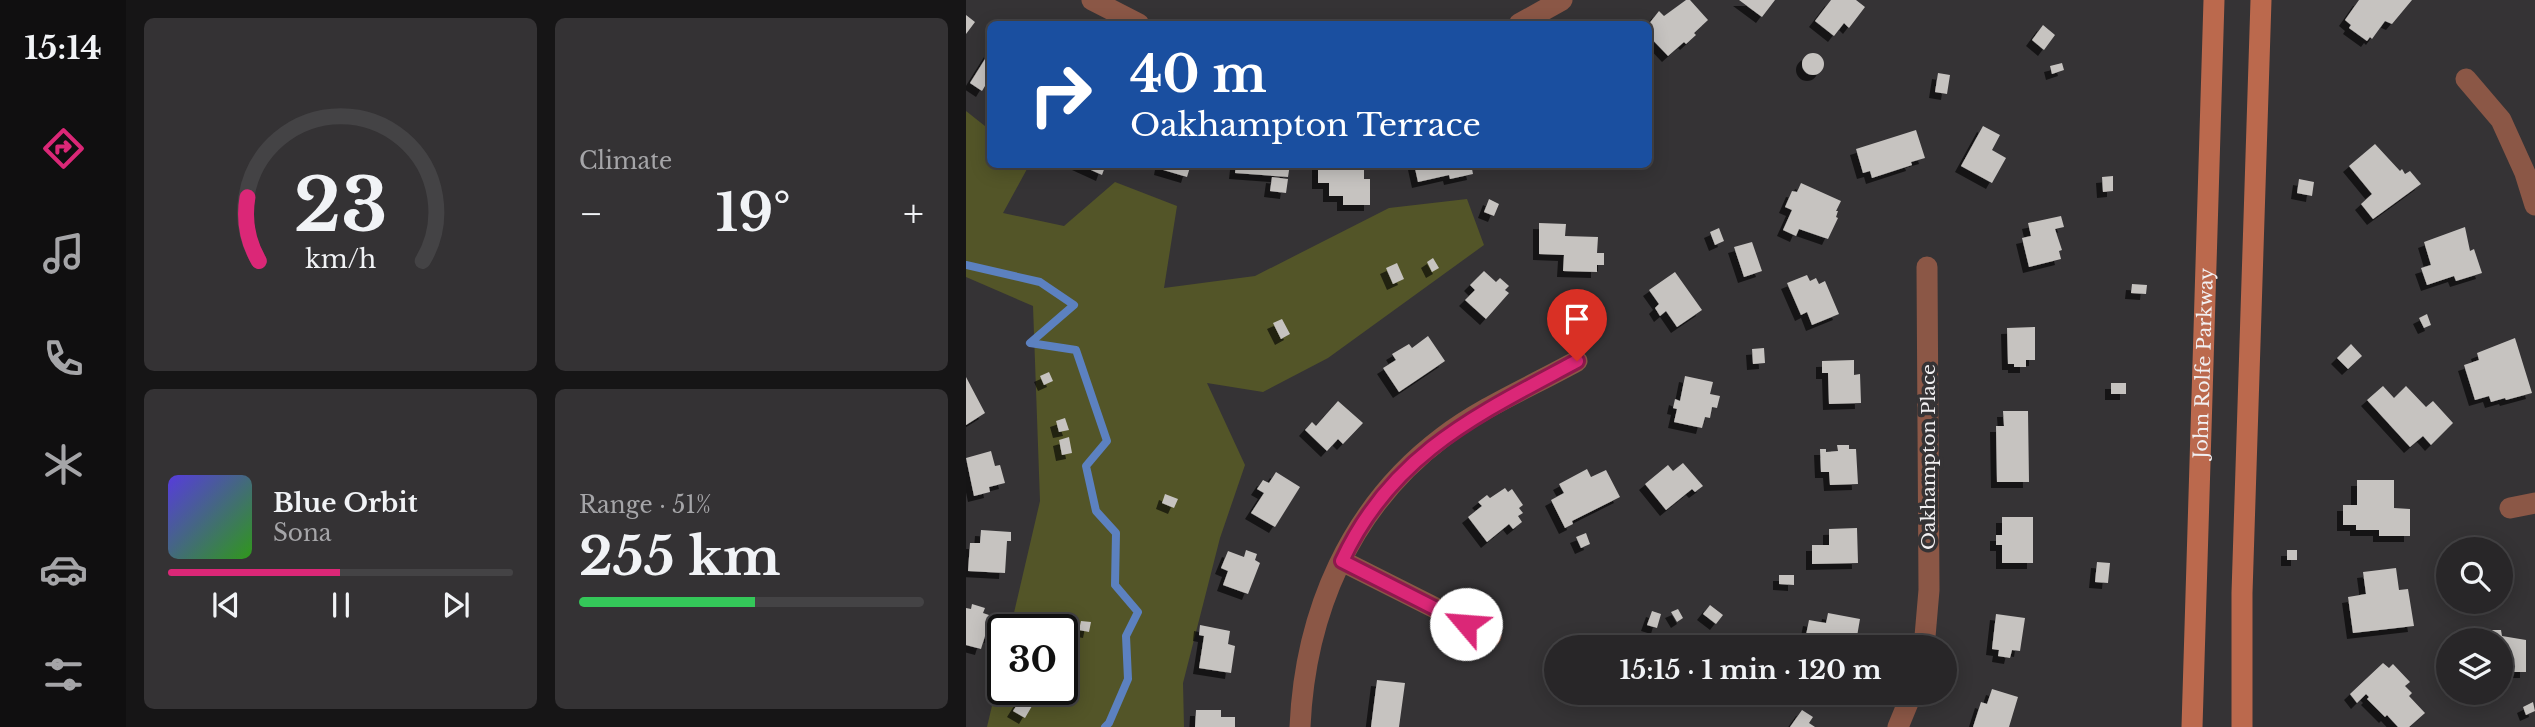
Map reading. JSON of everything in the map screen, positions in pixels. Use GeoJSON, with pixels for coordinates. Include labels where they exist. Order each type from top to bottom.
{"type":"FeatureCollection","features":[{"type":"Feature","properties":{"kind":"main road","name":"John Rolfe Parkway"},"geometry":{"type":"LineString","coordinates":[[2192,727],[2214,0]]}},
{"type":"Feature","properties":{"kind":"main road"},"geometry":{"type":"LineString","coordinates":[[2242,727],[2242,580],[2261,0]]}},
{"type":"Feature","properties":{"kind":"street"},"geometry":{"type":"LineString","coordinates":[[1092,0],[1133,21]]}},
{"type":"Feature","properties":{"kind":"street"},"geometry":{"type":"LineString","coordinates":[[1524,21],[1562,0]]}},
{"type":"Feature","properties":{"kind":"street"},"geometry":{"type":"LineString","coordinates":[[2466,79],[2501,120],[2525,173],[2535,205]]}},
{"type":"Feature","properties":{"kind":"street","name":"Oakhampton Place"},"geometry":{"type":"LineString","coordinates":[[1925,635],[1929,590],[1927,267]]}},
{"type":"Feature","properties":{"kind":"street"},"geometry":{"type":"LineString","coordinates":[[1300,727],[1302,688],[1313,630],[1342,561],[1369,513],[1392,483],[1426,451],[1457,428],[1577,361]]}},
{"type":"Feature","properties":{"kind":"street"},"geometry":{"type":"LineString","coordinates":[[2510,508],[2535,503]]}},
{"type":"Feature","properties":{"kind":"street"},"geometry":{"type":"LineString","coordinates":[[1342,561],[1491,636]]}},
{"type":"Feature","properties":{"kind":"street"},"geometry":{"type":"LineString","coordinates":[[1898,727],[1907,705]]}},
{"type":"Feature","properties":{"kind":"green space"},"geometry":{"type":"Polygon","coordinates":[[[966,111],[987,128],[987,168],[1027,169],[1003,213],[1064,226],[1115,182],[1177,206],[1164,288],[1255,276],[1389,208],[1467,199],[1484,245],[1328,358],[1263,392],[1207,383],[1245,465],[1220,538],[1183,683],[1184,727],[987,727],[992,705],[1078,705],[1078,614],[1014,614],[1040,501],[1033,306],[966,277],[966,111]]]}},
{"type":"Feature","properties":{"kind":"building"},"geometry":{"type":"Polygon","coordinates":[[[1690,0],[1708,20],[1686,44],[1684,42],[1668,56],[1652,39],[1651,21],[1659,11],[1664,16],[1690,0]]]}},
{"type":"Feature","properties":{"kind":"building"},"geometry":{"type":"Polygon","coordinates":[[[1739,0],[1775,0],[1762,17],[1739,0]]]}},
{"type":"Feature","properties":{"kind":"building"},"geometry":{"type":"Polygon","coordinates":[[[1831,0],[1856,0],[1865,7],[1849,28],[1844,23],[1834,36],[1815,21],[1831,0]]]}},
{"type":"Feature","properties":{"kind":"building"},"geometry":{"type":"Polygon","coordinates":[[[2359,0],[2412,0],[2392,24],[2385,21],[2372,39],[2370,37],[2367,41],[2349,28],[2351,25],[2345,20],[2359,0]]]}},
{"type":"Feature","properties":{"kind":"building"},"geometry":{"type":"Polygon","coordinates":[[[966,15],[975,22],[966,34],[966,15]]]}},
{"type":"Feature","properties":{"kind":"building"},"geometry":{"type":"Polygon","coordinates":[[[2043,25],[2055,35],[2044,50],[2032,40],[2043,25]]]}},
{"type":"Feature","properties":{"kind":"building"},"geometry":{"type":"Polygon","coordinates":[[[1813,53],[1821,56],[1824,64],[1821,72],[1813,75],[1805,72],[1802,64],[1805,56],[1813,53]]]}},
{"type":"Feature","properties":{"kind":"building"},"geometry":{"type":"Polygon","coordinates":[[[987,56],[987,83],[982,91],[970,83],[987,56]]]}},
{"type":"Feature","properties":{"kind":"building"},"geometry":{"type":"Polygon","coordinates":[[[2062,63],[2064,70],[2052,74],[2050,66],[2062,63]]]}},
{"type":"Feature","properties":{"kind":"building"},"geometry":{"type":"Polygon","coordinates":[[[1938,73],[1950,75],[1947,94],[1935,92],[1938,73]]]}},
{"type":"Feature","properties":{"kind":"building"},"geometry":{"type":"Polygon","coordinates":[[[1983,126],[2000,135],[1992,150],[2006,158],[1992,183],[1961,166],[1983,126]]]}},
{"type":"Feature","properties":{"kind":"building"},"geometry":{"type":"Polygon","coordinates":[[[1916,130],[1925,158],[1872,178],[1870,171],[1863,173],[1856,149],[1916,130]]]}},
{"type":"Feature","properties":{"kind":"building"},"geometry":{"type":"Polygon","coordinates":[[[2375,144],[2400,171],[2402,169],[2405,174],[2410,171],[2421,184],[2373,219],[2361,204],[2372,194],[2349,166],[2375,144]]]}},
{"type":"Feature","properties":{"kind":"building"},"geometry":{"type":"Polygon","coordinates":[[[1087,168],[1105,168],[1102,175],[1087,168]]]}},
{"type":"Feature","properties":{"kind":"building"},"geometry":{"type":"Polygon","coordinates":[[[1160,168],[1190,168],[1187,177],[1160,168]]]}},
{"type":"Feature","properties":{"kind":"building"},"geometry":{"type":"Polygon","coordinates":[[[1236,168],[1289,168],[1288,177],[1235,173],[1236,168]]]}},
{"type":"Feature","properties":{"kind":"building"},"geometry":{"type":"Polygon","coordinates":[[[1318,168],[1364,168],[1364,179],[1370,179],[1370,205],[1343,205],[1343,196],[1329,196],[1329,183],[1318,183],[1318,168]]]}},
{"type":"Feature","properties":{"kind":"building"},"geometry":{"type":"Polygon","coordinates":[[[1415,168],[1472,168],[1473,174],[1450,179],[1449,175],[1418,182],[1415,168]]]}},
{"type":"Feature","properties":{"kind":"building"},"geometry":{"type":"Polygon","coordinates":[[[2113,176],[2113,191],[2103,192],[2102,177],[2113,176]]]}},
{"type":"Feature","properties":{"kind":"building"},"geometry":{"type":"Polygon","coordinates":[[[1272,177],[1288,179],[1286,193],[1270,191],[1272,177]]]}},
{"type":"Feature","properties":{"kind":"building"},"geometry":{"type":"Polygon","coordinates":[[[2299,179],[2314,182],[2312,196],[2297,193],[2299,179]]]}},
{"type":"Feature","properties":{"kind":"building"},"geometry":{"type":"Polygon","coordinates":[[[1801,183],[1841,201],[1836,211],[1838,218],[1828,239],[1799,229],[1796,236],[1783,230],[1792,210],[1785,207],[1792,191],[1797,192],[1801,183]]]}},
{"type":"Feature","properties":{"kind":"building"},"geometry":{"type":"Polygon","coordinates":[[[1489,199],[1499,204],[1494,216],[1484,212],[1489,199]]]}},
{"type":"Feature","properties":{"kind":"building"},"geometry":{"type":"Polygon","coordinates":[[[2061,216],[2064,227],[2055,229],[2062,250],[2059,251],[2061,259],[2029,267],[2022,238],[2031,236],[2028,223],[2061,216]]]}},
{"type":"Feature","properties":{"kind":"building"},"geometry":{"type":"Polygon","coordinates":[[[1539,223],[1566,224],[1565,236],[1598,237],[1597,253],[1604,253],[1604,265],[1597,265],[1597,272],[1563,271],[1564,255],[1539,254],[1539,223]]]}},
{"type":"Feature","properties":{"kind":"building"},"geometry":{"type":"Polygon","coordinates":[[[2465,227],[2470,251],[2474,249],[2482,273],[2456,281],[2454,276],[2427,285],[2421,268],[2431,265],[2424,242],[2465,227]]]}},
{"type":"Feature","properties":{"kind":"building"},"geometry":{"type":"Polygon","coordinates":[[[1719,228],[1724,241],[1715,245],[1710,232],[1719,228]]]}},
{"type":"Feature","properties":{"kind":"building"},"geometry":{"type":"Polygon","coordinates":[[[1752,242],[1762,271],[1744,277],[1734,247],[1752,242]]]}},
{"type":"Feature","properties":{"kind":"building"},"geometry":{"type":"Polygon","coordinates":[[[1433,258],[1439,268],[1432,272],[1427,262],[1433,258]]]}},
{"type":"Feature","properties":{"kind":"building"},"geometry":{"type":"Polygon","coordinates":[[[1397,263],[1404,279],[1393,284],[1386,268],[1397,263]]]}},
{"type":"Feature","properties":{"kind":"building"},"geometry":{"type":"Polygon","coordinates":[[[1484,271],[1496,282],[1500,278],[1509,286],[1505,290],[1509,293],[1486,319],[1465,300],[1475,290],[1470,285],[1484,271]]]}},
{"type":"Feature","properties":{"kind":"building"},"geometry":{"type":"Polygon","coordinates":[[[1675,272],[1702,310],[1677,327],[1666,311],[1660,316],[1655,308],[1659,304],[1649,290],[1675,272]]]}},
{"type":"Feature","properties":{"kind":"building"},"geometry":{"type":"Polygon","coordinates":[[[1807,275],[1810,281],[1816,278],[1819,284],[1825,281],[1839,314],[1812,325],[1807,312],[1801,315],[1787,283],[1807,275]]]}},
{"type":"Feature","properties":{"kind":"building"},"geometry":{"type":"Polygon","coordinates":[[[2132,284],[2147,285],[2146,294],[2131,293],[2132,284]]]}},
{"type":"Feature","properties":{"kind":"building"},"geometry":{"type":"Polygon","coordinates":[[[2427,314],[2431,325],[2424,328],[2419,318],[2427,314]]]}},
{"type":"Feature","properties":{"kind":"building"},"geometry":{"type":"Polygon","coordinates":[[[1282,319],[1290,334],[1281,339],[1273,323],[1282,319]]]}},
{"type":"Feature","properties":{"kind":"building"},"geometry":{"type":"Polygon","coordinates":[[[2035,327],[2035,360],[2026,360],[2026,367],[2008,364],[2007,328],[2035,327]]]}},
{"type":"Feature","properties":{"kind":"building"},"geometry":{"type":"Polygon","coordinates":[[[1428,336],[1445,361],[1399,392],[1383,368],[1396,360],[1392,354],[1409,344],[1412,348],[1428,336]]]}},
{"type":"Feature","properties":{"kind":"building"},"geometry":{"type":"Polygon","coordinates":[[[2515,338],[2532,393],[2491,402],[2489,396],[2475,400],[2464,365],[2479,360],[2477,353],[2515,338]]]}},
{"type":"Feature","properties":{"kind":"building"},"geometry":{"type":"Polygon","coordinates":[[[2351,344],[2362,356],[2348,369],[2337,358],[2351,344]]]}},
{"type":"Feature","properties":{"kind":"building"},"geometry":{"type":"Polygon","coordinates":[[[1764,348],[1765,363],[1753,364],[1752,349],[1764,348]]]}},
{"type":"Feature","properties":{"kind":"building"},"geometry":{"type":"Polygon","coordinates":[[[1854,360],[1854,375],[1860,374],[1861,403],[1829,404],[1828,373],[1822,373],[1822,361],[1854,360]]]}},
{"type":"Feature","properties":{"kind":"building"},"geometry":{"type":"Polygon","coordinates":[[[1049,372],[1053,381],[1044,385],[1040,376],[1049,372]]]}},
{"type":"Feature","properties":{"kind":"building"},"geometry":{"type":"Polygon","coordinates":[[[1685,376],[1713,382],[1710,394],[1720,396],[1717,408],[1712,407],[1710,418],[1705,417],[1702,428],[1674,422],[1677,409],[1673,408],[1675,399],[1680,401],[1685,376]]]}},
{"type":"Feature","properties":{"kind":"building"},"geometry":{"type":"Polygon","coordinates":[[[966,377],[985,413],[966,425],[966,377]]]}},
{"type":"Feature","properties":{"kind":"building"},"geometry":{"type":"Polygon","coordinates":[[[2111,383],[2126,383],[2126,394],[2111,394],[2111,383]]]}},
{"type":"Feature","properties":{"kind":"building"},"geometry":{"type":"Polygon","coordinates":[[[2383,386],[2394,398],[2406,386],[2426,407],[2433,401],[2453,423],[2431,445],[2423,436],[2410,447],[2367,400],[2383,386]]]}},
{"type":"Feature","properties":{"kind":"building"},"geometry":{"type":"Polygon","coordinates":[[[1338,401],[1363,423],[1343,444],[1338,439],[1327,451],[1305,430],[1312,422],[1316,426],[1338,401]]]}},
{"type":"Feature","properties":{"kind":"building"},"geometry":{"type":"Polygon","coordinates":[[[2003,411],[2028,411],[2029,482],[1997,482],[1996,426],[2004,426],[2003,411]]]}},
{"type":"Feature","properties":{"kind":"building"},"geometry":{"type":"Polygon","coordinates":[[[1065,418],[1069,430],[1059,432],[1056,421],[1065,418]]]}},
{"type":"Feature","properties":{"kind":"building"},"geometry":{"type":"Polygon","coordinates":[[[1069,437],[1072,453],[1062,455],[1059,440],[1069,437]]]}},
{"type":"Feature","properties":{"kind":"building"},"geometry":{"type":"Polygon","coordinates":[[[1837,445],[1849,445],[1849,449],[1856,449],[1858,484],[1830,485],[1829,472],[1821,472],[1820,449],[1826,449],[1826,452],[1838,451],[1837,445]]]}},
{"type":"Feature","properties":{"kind":"building"},"geometry":{"type":"Polygon","coordinates":[[[991,451],[995,466],[1000,465],[1005,483],[989,487],[990,492],[974,496],[966,458],[991,451]]]}},
{"type":"Feature","properties":{"kind":"building"},"geometry":{"type":"Polygon","coordinates":[[[1683,463],[1703,486],[1695,492],[1692,489],[1666,510],[1645,484],[1668,465],[1673,471],[1683,463]]]}},
{"type":"Feature","properties":{"kind":"building"},"geometry":{"type":"Polygon","coordinates":[[[1587,469],[1591,477],[1606,470],[1620,497],[1572,521],[1573,524],[1565,528],[1551,500],[1564,493],[1559,484],[1587,469]]]}},
{"type":"Feature","properties":{"kind":"building"},"geometry":{"type":"Polygon","coordinates":[[[1276,472],[1300,487],[1275,527],[1251,513],[1264,493],[1257,489],[1263,480],[1269,483],[1276,472]]]}},
{"type":"Feature","properties":{"kind":"building"},"geometry":{"type":"Polygon","coordinates":[[[2357,480],[2394,480],[2394,508],[2410,509],[2410,536],[2379,536],[2379,530],[2356,530],[2356,525],[2343,525],[2343,505],[2357,505],[2357,480]]]}},
{"type":"Feature","properties":{"kind":"building"},"geometry":{"type":"Polygon","coordinates":[[[1505,488],[1508,492],[1512,489],[1523,505],[1519,508],[1523,513],[1518,516],[1522,522],[1513,529],[1509,524],[1487,542],[1468,517],[1482,506],[1478,502],[1505,488]]]}},
{"type":"Feature","properties":{"kind":"building"},"geometry":{"type":"Polygon","coordinates":[[[1165,494],[1178,499],[1174,508],[1162,503],[1165,494]]]}},
{"type":"Feature","properties":{"kind":"building"},"geometry":{"type":"Polygon","coordinates":[[[2002,517],[2033,517],[2033,563],[2002,563],[2002,545],[1996,545],[1996,535],[2002,535],[2002,517]]]}},
{"type":"Feature","properties":{"kind":"building"},"geometry":{"type":"Polygon","coordinates":[[[1857,528],[1858,563],[1812,564],[1812,545],[1829,545],[1829,529],[1857,528]]]}},
{"type":"Feature","properties":{"kind":"building"},"geometry":{"type":"Polygon","coordinates":[[[981,530],[1011,532],[1011,541],[1007,541],[1005,573],[968,571],[970,543],[980,543],[981,530]]]}},
{"type":"Feature","properties":{"kind":"building"},"geometry":{"type":"Polygon","coordinates":[[[1586,533],[1590,544],[1581,548],[1576,537],[1586,533]]]}},
{"type":"Feature","properties":{"kind":"building"},"geometry":{"type":"Polygon","coordinates":[[[1246,550],[1257,554],[1255,560],[1260,563],[1248,594],[1223,585],[1228,571],[1221,568],[1228,551],[1244,557],[1246,550]]]}},
{"type":"Feature","properties":{"kind":"building"},"geometry":{"type":"Polygon","coordinates":[[[2287,550],[2297,550],[2297,560],[2287,560],[2287,550]]]}},
{"type":"Feature","properties":{"kind":"building"},"geometry":{"type":"Polygon","coordinates":[[[2097,562],[2110,563],[2108,583],[2095,582],[2097,562]]]}},
{"type":"Feature","properties":{"kind":"building"},"geometry":{"type":"Polygon","coordinates":[[[2396,568],[2399,590],[2408,589],[2414,626],[2353,633],[2348,597],[2366,594],[2363,572],[2396,568]]]}},
{"type":"Feature","properties":{"kind":"building"},"geometry":{"type":"Polygon","coordinates":[[[1779,575],[1794,575],[1794,585],[1779,584],[1779,575]]]}},
{"type":"Feature","properties":{"kind":"building"},"geometry":{"type":"Polygon","coordinates":[[[972,604],[985,608],[983,613],[987,614],[987,636],[981,649],[966,645],[966,608],[971,609],[972,604]]]}},
{"type":"Feature","properties":{"kind":"building"},"geometry":{"type":"Polygon","coordinates":[[[1710,605],[1723,615],[1716,624],[1703,614],[1710,605]]]}},
{"type":"Feature","properties":{"kind":"building"},"geometry":{"type":"Polygon","coordinates":[[[1678,609],[1683,618],[1677,622],[1671,612],[1678,609]]]}},
{"type":"Feature","properties":{"kind":"building"},"geometry":{"type":"Polygon","coordinates":[[[1652,611],[1661,614],[1657,628],[1647,625],[1652,611]]]}},
{"type":"Feature","properties":{"kind":"building"},"geometry":{"type":"Polygon","coordinates":[[[1828,613],[1860,619],[1857,635],[1806,635],[1809,620],[1826,623],[1828,613]]]}},
{"type":"Feature","properties":{"kind":"building"},"geometry":{"type":"Polygon","coordinates":[[[1996,614],[2025,618],[2020,651],[2012,650],[2010,658],[1998,656],[1999,650],[1992,649],[1996,614]]]}},
{"type":"Feature","properties":{"kind":"building"},"geometry":{"type":"Polygon","coordinates":[[[1081,621],[1091,622],[1089,632],[1079,630],[1081,621]]]}},
{"type":"Feature","properties":{"kind":"building"},"geometry":{"type":"Polygon","coordinates":[[[1200,625],[1230,631],[1228,644],[1235,646],[1231,673],[1199,668],[1204,636],[1199,635],[1200,625]]]}},
{"type":"Feature","properties":{"kind":"building"},"geometry":{"type":"Polygon","coordinates":[[[2513,638],[2526,640],[2526,672],[2513,672],[2513,638]]]}},
{"type":"Feature","properties":{"kind":"building"},"geometry":{"type":"Polygon","coordinates":[[[2383,663],[2389,668],[2393,664],[2410,682],[2405,686],[2412,693],[2409,696],[2425,713],[2409,727],[2398,727],[2367,699],[2369,697],[2366,694],[2357,703],[2350,694],[2383,663]]]}},
{"type":"Feature","properties":{"kind":"building"},"geometry":{"type":"Polygon","coordinates":[[[1377,680],[1405,683],[1399,727],[1371,727],[1377,680]]]}},
{"type":"Feature","properties":{"kind":"building"},"geometry":{"type":"Polygon","coordinates":[[[1992,689],[2018,697],[2009,727],[1973,727],[1981,702],[1987,704],[1992,689]]]}},
{"type":"Feature","properties":{"kind":"building"},"geometry":{"type":"Polygon","coordinates":[[[2533,702],[2535,711],[2526,715],[2523,707],[2533,702]]]}},
{"type":"Feature","properties":{"kind":"building"},"geometry":{"type":"Polygon","coordinates":[[[1017,705],[1032,706],[1025,718],[1013,711],[1017,705]]]}},
{"type":"Feature","properties":{"kind":"building"},"geometry":{"type":"Polygon","coordinates":[[[1196,710],[1221,710],[1221,717],[1235,717],[1235,727],[1195,727],[1196,710]]]}},
{"type":"Feature","properties":{"kind":"building"},"geometry":{"type":"Polygon","coordinates":[[[1802,710],[1813,717],[1809,723],[1815,727],[1790,727],[1802,710]]]}},
{"type":"Feature","properties":{"kind":"waterway"},"geometry":{"type":"LineString","coordinates":[[966,265],[1040,282],[1074,305],[1030,343],[1076,350],[1107,441],[1086,466],[1096,511],[1116,533],[1115,585],[1138,612],[1126,636],[1128,679],[1105,727]]}},
{"type":"Feature","properties":{"kind":"route"},"geometry":{"type":"LineString","coordinates":[[1466,624],[1342,561],[1369,513],[1392,483],[1445,435],[1577,361]]}}]}
